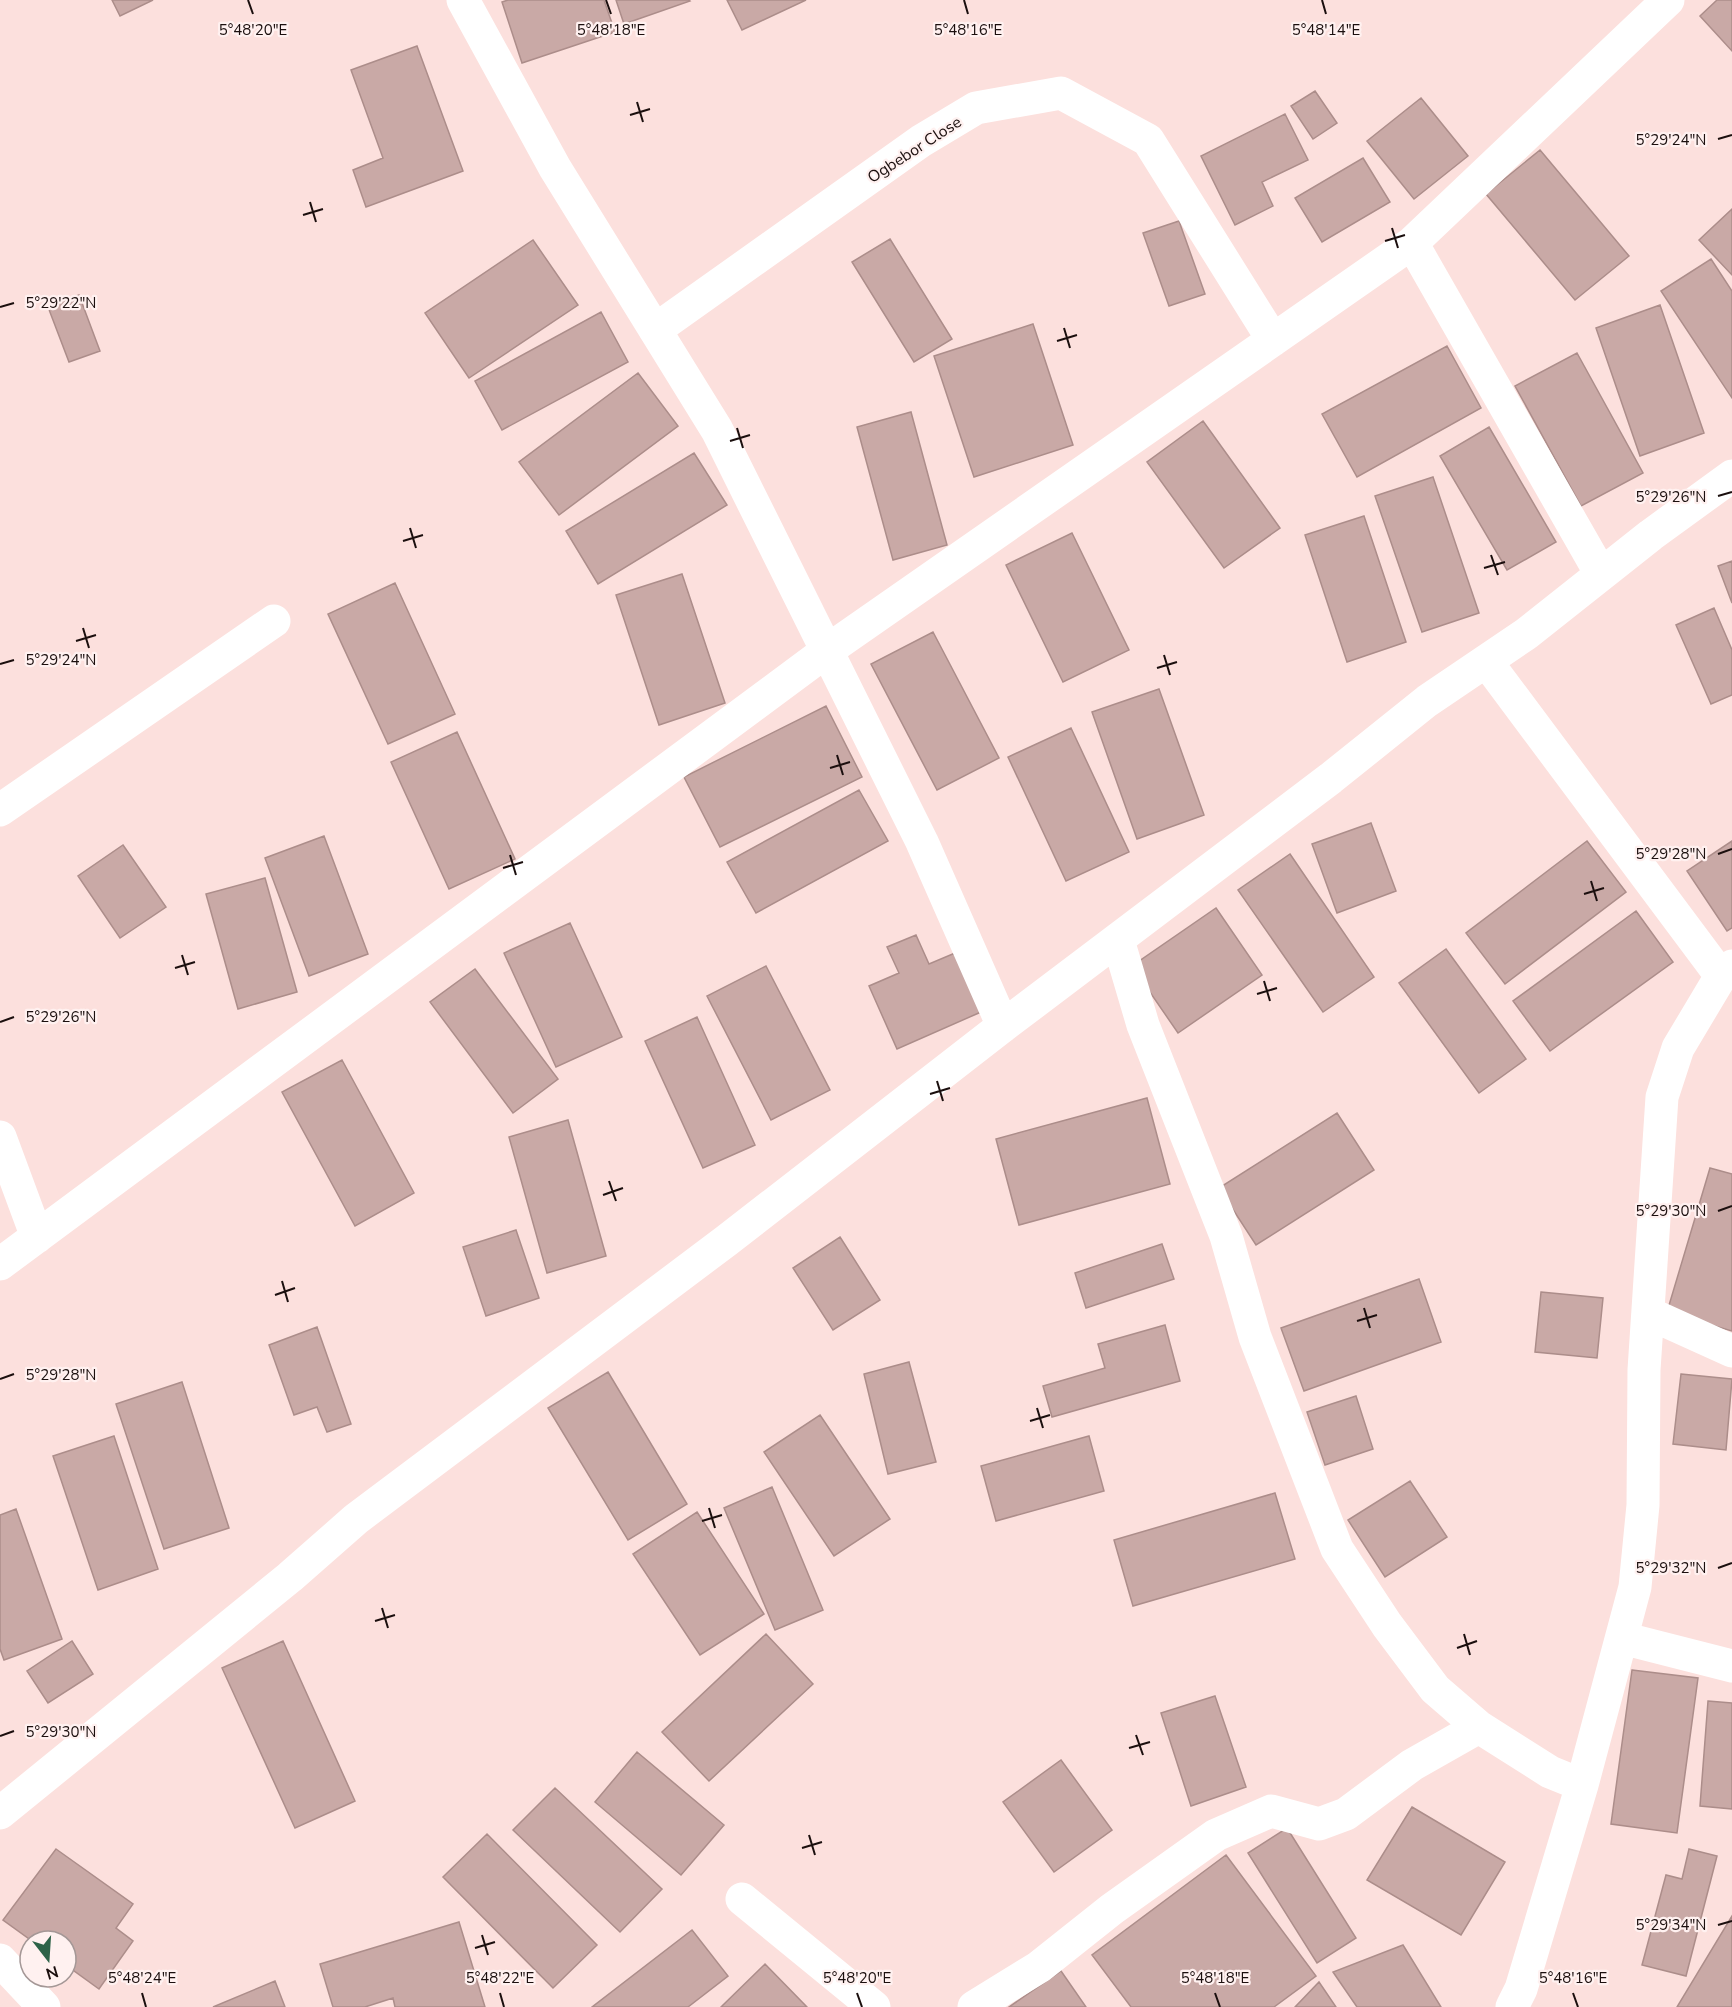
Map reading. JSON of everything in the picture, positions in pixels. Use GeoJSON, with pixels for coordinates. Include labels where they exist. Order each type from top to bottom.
{"type":"FeatureCollection","features":[{"type":"Feature","properties":{"kind":"street"},"geometry":{"type":"LineString","coordinates":[[464,0],[555,168],[717,430],[922,842],[1004,1026]]}},
{"type":"Feature","properties":{"kind":"street"},"geometry":{"type":"LineString","coordinates":[[0,1264],[828,650],[1412,243],[1668,0]]}},
{"type":"Feature","properties":{"kind":"street","name":"Ogbebor Close"},"geometry":{"type":"LineString","coordinates":[[655,330],[921,141],[957,119],[976,108],[1061,93],[1148,140],[1273,340]]}},
{"type":"Feature","properties":{"kind":"street"},"geometry":{"type":"LineString","coordinates":[[1412,243],[1601,574]]}},
{"type":"Feature","properties":{"kind":"street"},"geometry":{"type":"LineString","coordinates":[[0,1813],[273,1591],[356,1519],[726,1241],[1426,701],[1526,634],[1601,574],[1729,484]]}},
{"type":"Feature","properties":{"kind":"street"},"geometry":{"type":"LineString","coordinates":[[0,810],[274,621]]}},
{"type":"Feature","properties":{"kind":"street"},"geometry":{"type":"LineString","coordinates":[[1486,661],[1727,971],[1678,1048],[1662,1098],[1644,1370],[1643,1505],[1635,1587],[1582,1785],[1521,1989],[1512,2007]]}},
{"type":"Feature","properties":{"kind":"street"},"geometry":{"type":"LineString","coordinates":[[1118,940],[1143,1025],[1226,1236],[1255,1337],[1337,1549],[1387,1625],[1436,1689],[1479,1727],[1550,1772],[1582,1785]]}},
{"type":"Feature","properties":{"kind":"street"},"geometry":{"type":"LineString","coordinates":[[0,1137],[37,1238]]}},
{"type":"Feature","properties":{"kind":"street"},"geometry":{"type":"LineString","coordinates":[[1648,1313],[1732,1351]]}},
{"type":"Feature","properties":{"kind":"street"},"geometry":{"type":"LineString","coordinates":[[1622,1638],[1732,1666]]}},
{"type":"Feature","properties":{"kind":"street"},"geometry":{"type":"LineString","coordinates":[[974,2007],[1039,1967],[1112,1909],[1216,1835],[1271,1811],[1319,1824],[1346,1814],[1412,1765],[1479,1727]]}},
{"type":"Feature","properties":{"kind":"street"},"geometry":{"type":"LineString","coordinates":[[742,1899],[874,2007]]}},
{"type":"Feature","properties":{"kind":"street"},"geometry":{"type":"LineString","coordinates":[[0,1960],[44,2007]]}},
{"type":"Feature","properties":{"kind":"building"},"geometry":{"type":"Polygon","coordinates":[[[112,0],[153,0],[120,16],[112,0]]]}},
{"type":"Feature","properties":{"kind":"building"},"geometry":{"type":"Polygon","coordinates":[[[508,0],[604,0],[615,32],[522,63],[502,2],[508,0]]]}},
{"type":"Feature","properties":{"kind":"building"},"geometry":{"type":"Polygon","coordinates":[[[616,0],[689,0],[690,1],[624,24],[616,0]]]}},
{"type":"Feature","properties":{"kind":"building"},"geometry":{"type":"Polygon","coordinates":[[[727,0],[806,0],[742,30],[727,0]]]}},
{"type":"Feature","properties":{"kind":"building"},"geometry":{"type":"Polygon","coordinates":[[[1717,0],[1732,0],[1732,51],[1700,16],[1717,0]]]}},
{"type":"Feature","properties":{"kind":"building"},"geometry":{"type":"Polygon","coordinates":[[[417,46],[463,171],[366,207],[353,170],[383,158],[351,70],[417,46]]]}},
{"type":"Feature","properties":{"kind":"building"},"geometry":{"type":"Polygon","coordinates":[[[1315,91],[1337,123],[1313,139],[1291,106],[1315,91]]]}},
{"type":"Feature","properties":{"kind":"building"},"geometry":{"type":"Polygon","coordinates":[[[1421,98],[1468,156],[1414,199],[1367,141],[1421,98]]]}},
{"type":"Feature","properties":{"kind":"building"},"geometry":{"type":"Polygon","coordinates":[[[1285,114],[1308,160],[1262,182],[1273,206],[1235,225],[1201,156],[1285,114]]]}},
{"type":"Feature","properties":{"kind":"building"},"geometry":{"type":"Polygon","coordinates":[[[1540,150],[1629,256],[1575,300],[1486,194],[1540,150]]]}},
{"type":"Feature","properties":{"kind":"building"},"geometry":{"type":"Polygon","coordinates":[[[1363,158],[1390,202],[1322,242],[1295,198],[1363,158]]]}},
{"type":"Feature","properties":{"kind":"building"},"geometry":{"type":"Polygon","coordinates":[[[1732,209],[1732,275],[1699,240],[1732,209]]]}},
{"type":"Feature","properties":{"kind":"building"},"geometry":{"type":"Polygon","coordinates":[[[1179,221],[1205,294],[1169,306],[1143,233],[1179,221]]]}},
{"type":"Feature","properties":{"kind":"building"},"geometry":{"type":"Polygon","coordinates":[[[890,239],[952,339],[914,362],[852,262],[890,239]]]}},
{"type":"Feature","properties":{"kind":"building"},"geometry":{"type":"Polygon","coordinates":[[[533,240],[578,305],[469,378],[425,313],[533,240]]]}},
{"type":"Feature","properties":{"kind":"building"},"geometry":{"type":"Polygon","coordinates":[[[1711,259],[1732,291],[1732,398],[1661,291],[1711,259]]]}},
{"type":"Feature","properties":{"kind":"building"},"geometry":{"type":"Polygon","coordinates":[[[79,295],[100,351],[69,362],[48,307],[79,295]]]}},
{"type":"Feature","properties":{"kind":"building"},"geometry":{"type":"Polygon","coordinates":[[[1660,305],[1704,433],[1640,456],[1596,328],[1660,305]]]}},
{"type":"Feature","properties":{"kind":"building"},"geometry":{"type":"Polygon","coordinates":[[[601,312],[628,362],[502,430],[475,381],[601,312]]]}},
{"type":"Feature","properties":{"kind":"building"},"geometry":{"type":"Polygon","coordinates":[[[1033,324],[1073,445],[974,477],[934,356],[1033,324]]]}},
{"type":"Feature","properties":{"kind":"building"},"geometry":{"type":"Polygon","coordinates":[[[1447,346],[1481,408],[1357,477],[1322,414],[1447,346]]]}},
{"type":"Feature","properties":{"kind":"building"},"geometry":{"type":"Polygon","coordinates":[[[1577,353],[1643,473],[1581,506],[1515,386],[1577,353]]]}},
{"type":"Feature","properties":{"kind":"building"},"geometry":{"type":"Polygon","coordinates":[[[638,373],[678,426],[559,515],[519,462],[638,373]]]}},
{"type":"Feature","properties":{"kind":"building"},"geometry":{"type":"Polygon","coordinates":[[[911,412],[947,545],[893,560],[857,427],[911,412]]]}},
{"type":"Feature","properties":{"kind":"building"},"geometry":{"type":"Polygon","coordinates":[[[1203,421],[1280,528],[1224,568],[1147,462],[1203,421]]]}},
{"type":"Feature","properties":{"kind":"building"},"geometry":{"type":"Polygon","coordinates":[[[1489,427],[1556,542],[1507,570],[1440,456],[1489,427]]]}},
{"type":"Feature","properties":{"kind":"building"},"geometry":{"type":"Polygon","coordinates":[[[694,453],[727,505],[598,584],[566,531],[694,453]]]}},
{"type":"Feature","properties":{"kind":"building"},"geometry":{"type":"Polygon","coordinates":[[[1433,477],[1479,613],[1422,632],[1375,496],[1433,477]]]}},
{"type":"Feature","properties":{"kind":"building"},"geometry":{"type":"Polygon","coordinates":[[[1364,516],[1406,642],[1347,662],[1305,535],[1364,516]]]}},
{"type":"Feature","properties":{"kind":"building"},"geometry":{"type":"Polygon","coordinates":[[[1072,533],[1129,650],[1063,682],[1006,565],[1072,533]]]}},
{"type":"Feature","properties":{"kind":"building"},"geometry":{"type":"Polygon","coordinates":[[[1732,561],[1732,603],[1718,566],[1732,561]]]}},
{"type":"Feature","properties":{"kind":"building"},"geometry":{"type":"Polygon","coordinates":[[[682,574],[725,703],[659,725],[616,595],[682,574]]]}},
{"type":"Feature","properties":{"kind":"building"},"geometry":{"type":"Polygon","coordinates":[[[395,583],[455,714],[388,744],[328,614],[395,583]]]}},
{"type":"Feature","properties":{"kind":"building"},"geometry":{"type":"Polygon","coordinates":[[[1714,608],[1732,650],[1732,695],[1711,704],[1676,625],[1714,608]]]}},
{"type":"Feature","properties":{"kind":"building"},"geometry":{"type":"Polygon","coordinates":[[[933,632],[999,758],[937,790],[871,664],[933,632]]]}},
{"type":"Feature","properties":{"kind":"building"},"geometry":{"type":"Polygon","coordinates":[[[1159,689],[1204,815],[1137,839],[1092,712],[1159,689]]]}},
{"type":"Feature","properties":{"kind":"building"},"geometry":{"type":"Polygon","coordinates":[[[826,706],[862,777],[720,847],[684,777],[826,706]]]}},
{"type":"Feature","properties":{"kind":"building"},"geometry":{"type":"Polygon","coordinates":[[[1071,728],[1129,852],[1066,881],[1008,757],[1071,728]]]}},
{"type":"Feature","properties":{"kind":"building"},"geometry":{"type":"Polygon","coordinates":[[[457,732],[515,859],[449,889],[391,762],[457,732]]]}},
{"type":"Feature","properties":{"kind":"building"},"geometry":{"type":"Polygon","coordinates":[[[859,790],[888,841],[756,913],[727,862],[859,790]]]}},
{"type":"Feature","properties":{"kind":"building"},"geometry":{"type":"Polygon","coordinates":[[[1371,823],[1396,891],[1337,913],[1312,844],[1371,823]]]}},
{"type":"Feature","properties":{"kind":"building"},"geometry":{"type":"Polygon","coordinates":[[[324,836],[368,954],[309,976],[265,858],[324,836]]]}},
{"type":"Feature","properties":{"kind":"building"},"geometry":{"type":"Polygon","coordinates":[[[1587,841],[1626,892],[1505,984],[1466,933],[1587,841]]]}},
{"type":"Feature","properties":{"kind":"building"},"geometry":{"type":"Polygon","coordinates":[[[1732,841],[1732,928],[1727,931],[1687,871],[1732,841]]]}},
{"type":"Feature","properties":{"kind":"building"},"geometry":{"type":"Polygon","coordinates":[[[123,845],[166,907],[120,938],[78,876],[123,845]]]}},
{"type":"Feature","properties":{"kind":"building"},"geometry":{"type":"Polygon","coordinates":[[[1290,854],[1374,977],[1323,1012],[1238,890],[1290,854]]]}},
{"type":"Feature","properties":{"kind":"building"},"geometry":{"type":"Polygon","coordinates":[[[265,878],[297,992],[238,1009],[206,894],[265,878]]]}},
{"type":"Feature","properties":{"kind":"building"},"geometry":{"type":"Polygon","coordinates":[[[1216,908],[1262,975],[1178,1033],[1132,966],[1216,908]]]}},
{"type":"Feature","properties":{"kind":"building"},"geometry":{"type":"Polygon","coordinates":[[[1636,911],[1673,962],[1550,1051],[1513,1001],[1636,911]]]}},
{"type":"Feature","properties":{"kind":"building"},"geometry":{"type":"Polygon","coordinates":[[[570,923],[622,1037],[556,1067],[504,953],[570,923]]]}},
{"type":"Feature","properties":{"kind":"building"},"geometry":{"type":"Polygon","coordinates":[[[916,935],[929,964],[955,953],[981,1012],[897,1049],[869,986],[899,973],[887,947],[916,935]]]}},
{"type":"Feature","properties":{"kind":"building"},"geometry":{"type":"Polygon","coordinates":[[[1446,949],[1526,1059],[1479,1093],[1399,983],[1446,949]]]}},
{"type":"Feature","properties":{"kind":"building"},"geometry":{"type":"Polygon","coordinates":[[[766,966],[830,1090],[771,1120],[707,996],[766,966]]]}},
{"type":"Feature","properties":{"kind":"building"},"geometry":{"type":"Polygon","coordinates":[[[475,969],[558,1079],[513,1113],[430,1002],[475,969]]]}},
{"type":"Feature","properties":{"kind":"building"},"geometry":{"type":"Polygon","coordinates":[[[697,1017],[755,1145],[703,1168],[645,1041],[697,1017]]]}},
{"type":"Feature","properties":{"kind":"building"},"geometry":{"type":"Polygon","coordinates":[[[342,1060],[414,1193],[355,1226],[282,1092],[342,1060]]]}},
{"type":"Feature","properties":{"kind":"building"},"geometry":{"type":"Polygon","coordinates":[[[1147,1098],[1170,1184],[1019,1225],[996,1139],[1147,1098]]]}},
{"type":"Feature","properties":{"kind":"building"},"geometry":{"type":"Polygon","coordinates":[[[1337,1113],[1374,1170],[1256,1245],[1219,1188],[1337,1113]]]}},
{"type":"Feature","properties":{"kind":"building"},"geometry":{"type":"Polygon","coordinates":[[[568,1120],[606,1256],[547,1273],[509,1137],[568,1120]]]}},
{"type":"Feature","properties":{"kind":"building"},"geometry":{"type":"Polygon","coordinates":[[[1710,1168],[1732,1174],[1732,1331],[1667,1312],[1710,1168]]]}},
{"type":"Feature","properties":{"kind":"building"},"geometry":{"type":"Polygon","coordinates":[[[516,1230],[539,1298],[486,1316],[463,1247],[516,1230]]]}},
{"type":"Feature","properties":{"kind":"building"},"geometry":{"type":"Polygon","coordinates":[[[840,1237],[880,1300],[833,1330],[793,1268],[840,1237]]]}},
{"type":"Feature","properties":{"kind":"building"},"geometry":{"type":"Polygon","coordinates":[[[1162,1244],[1174,1279],[1086,1308],[1075,1273],[1162,1244]]]}},
{"type":"Feature","properties":{"kind":"building"},"geometry":{"type":"Polygon","coordinates":[[[1419,1279],[1441,1342],[1304,1391],[1281,1328],[1419,1279]]]}},
{"type":"Feature","properties":{"kind":"building"},"geometry":{"type":"Polygon","coordinates":[[[1541,1292],[1603,1298],[1597,1358],[1535,1352],[1541,1292]]]}},
{"type":"Feature","properties":{"kind":"building"},"geometry":{"type":"Polygon","coordinates":[[[1165,1325],[1180,1381],[1052,1417],[1043,1386],[1105,1368],[1098,1344],[1165,1325]]]}},
{"type":"Feature","properties":{"kind":"building"},"geometry":{"type":"Polygon","coordinates":[[[317,1327],[351,1424],[327,1432],[317,1407],[294,1415],[269,1345],[317,1327]]]}},
{"type":"Feature","properties":{"kind":"building"},"geometry":{"type":"Polygon","coordinates":[[[909,1362],[936,1462],[888,1474],[864,1374],[909,1362]]]}},
{"type":"Feature","properties":{"kind":"building"},"geometry":{"type":"Polygon","coordinates":[[[608,1372],[687,1504],[628,1540],[548,1408],[608,1372]]]}},
{"type":"Feature","properties":{"kind":"building"},"geometry":{"type":"Polygon","coordinates":[[[1681,1374],[1732,1379],[1726,1450],[1673,1444],[1681,1374]]]}},
{"type":"Feature","properties":{"kind":"building"},"geometry":{"type":"Polygon","coordinates":[[[182,1382],[229,1528],[164,1549],[116,1404],[182,1382]]]}},
{"type":"Feature","properties":{"kind":"building"},"geometry":{"type":"Polygon","coordinates":[[[1356,1396],[1373,1449],[1325,1465],[1307,1412],[1356,1396]]]}},
{"type":"Feature","properties":{"kind":"building"},"geometry":{"type":"Polygon","coordinates":[[[820,1415],[890,1519],[834,1556],[764,1452],[820,1415]]]}},
{"type":"Feature","properties":{"kind":"building"},"geometry":{"type":"Polygon","coordinates":[[[114,1436],[158,1569],[98,1590],[53,1456],[114,1436]]]}},
{"type":"Feature","properties":{"kind":"building"},"geometry":{"type":"Polygon","coordinates":[[[1089,1436],[1104,1491],[996,1521],[981,1466],[1089,1436]]]}},
{"type":"Feature","properties":{"kind":"building"},"geometry":{"type":"Polygon","coordinates":[[[1410,1481],[1447,1537],[1385,1577],[1348,1520],[1410,1481]]]}},
{"type":"Feature","properties":{"kind":"building"},"geometry":{"type":"Polygon","coordinates":[[[772,1487],[823,1610],[775,1630],[724,1508],[772,1487]]]}},
{"type":"Feature","properties":{"kind":"building"},"geometry":{"type":"Polygon","coordinates":[[[1275,1493],[1295,1559],[1133,1606],[1114,1540],[1275,1493]]]}},
{"type":"Feature","properties":{"kind":"building"},"geometry":{"type":"Polygon","coordinates":[[[16,1509],[62,1639],[4,1660],[0,1649],[0,1515],[16,1509]]]}},
{"type":"Feature","properties":{"kind":"building"},"geometry":{"type":"Polygon","coordinates":[[[697,1512],[764,1614],[700,1655],[633,1554],[697,1512]]]}},
{"type":"Feature","properties":{"kind":"building"},"geometry":{"type":"Polygon","coordinates":[[[766,1634],[813,1684],[709,1781],[662,1732],[766,1634]]]}},
{"type":"Feature","properties":{"kind":"building"},"geometry":{"type":"Polygon","coordinates":[[[72,1641],[93,1674],[48,1703],[27,1671],[72,1641]]]}},
{"type":"Feature","properties":{"kind":"building"},"geometry":{"type":"Polygon","coordinates":[[[283,1641],[355,1801],[295,1828],[222,1668],[283,1641]]]}},
{"type":"Feature","properties":{"kind":"building"},"geometry":{"type":"Polygon","coordinates":[[[1632,1670],[1698,1678],[1677,1833],[1611,1824],[1632,1670]]]}},
{"type":"Feature","properties":{"kind":"building"},"geometry":{"type":"Polygon","coordinates":[[[1215,1696],[1246,1787],[1191,1806],[1161,1713],[1215,1696]]]}},
{"type":"Feature","properties":{"kind":"building"},"geometry":{"type":"Polygon","coordinates":[[[1708,1701],[1732,1703],[1732,1809],[1700,1806],[1708,1701]]]}},
{"type":"Feature","properties":{"kind":"building"},"geometry":{"type":"Polygon","coordinates":[[[637,1752],[724,1825],[681,1875],[595,1802],[637,1752]]]}},
{"type":"Feature","properties":{"kind":"building"},"geometry":{"type":"Polygon","coordinates":[[[1061,1760],[1112,1830],[1054,1872],[1003,1802],[1061,1760]]]}},
{"type":"Feature","properties":{"kind":"building"},"geometry":{"type":"Polygon","coordinates":[[[555,1788],[662,1889],[620,1932],[513,1830],[555,1788]]]}},
{"type":"Feature","properties":{"kind":"building"},"geometry":{"type":"Polygon","coordinates":[[[1412,1807],[1505,1862],[1461,1935],[1367,1880],[1412,1807]]]}},
{"type":"Feature","properties":{"kind":"building"},"geometry":{"type":"Polygon","coordinates":[[[1287,1828],[1356,1938],[1317,1963],[1248,1853],[1287,1828]]]}},
{"type":"Feature","properties":{"kind":"building"},"geometry":{"type":"Polygon","coordinates":[[[487,1834],[597,1945],[553,1988],[443,1877],[487,1834]]]}},
{"type":"Feature","properties":{"kind":"building"},"geometry":{"type":"Polygon","coordinates":[[[56,1849],[133,1904],[116,1928],[133,1941],[99,1989],[78,1974],[78,1929],[18,1929],[18,1931],[3,1920],[56,1849]]]}},
{"type":"Feature","properties":{"kind":"building"},"geometry":{"type":"Polygon","coordinates":[[[1689,1849],[1717,1856],[1686,1976],[1642,1965],[1666,1875],[1682,1879],[1689,1849]]]}},
{"type":"Feature","properties":{"kind":"building"},"geometry":{"type":"Polygon","coordinates":[[[1226,1855],[1316,1976],[1274,2007],[1131,2007],[1092,1955],[1226,1855]]]}},
{"type":"Feature","properties":{"kind":"building"},"geometry":{"type":"Polygon","coordinates":[[[1732,1916],[1732,2007],[1677,2007],[1732,1916]]]}},
{"type":"Feature","properties":{"kind":"building"},"geometry":{"type":"Polygon","coordinates":[[[459,1922],[485,2007],[395,2007],[393,1998],[365,2007],[333,2007],[320,1964],[459,1922]]]}},
{"type":"Feature","properties":{"kind":"building"},"geometry":{"type":"Polygon","coordinates":[[[692,1930],[728,1976],[688,2007],[592,2007],[692,1930]]]}},
{"type":"Feature","properties":{"kind":"building"},"geometry":{"type":"Polygon","coordinates":[[[1403,1945],[1441,2007],[1357,2007],[1333,1972],[1403,1945]]]}},
{"type":"Feature","properties":{"kind":"building"},"geometry":{"type":"Polygon","coordinates":[[[765,1964],[807,2007],[721,2007],[765,1964]]]}},
{"type":"Feature","properties":{"kind":"building"},"geometry":{"type":"Polygon","coordinates":[[[1061,1971],[1086,2007],[1009,2007],[1061,1971]]]}},
{"type":"Feature","properties":{"kind":"building"},"geometry":{"type":"Polygon","coordinates":[[[275,1981],[285,2007],[213,2007],[275,1981]]]}},
{"type":"Feature","properties":{"kind":"building"},"geometry":{"type":"Polygon","coordinates":[[[1319,1982],[1336,2007],[1295,2007],[1319,1982]]]}}]}
